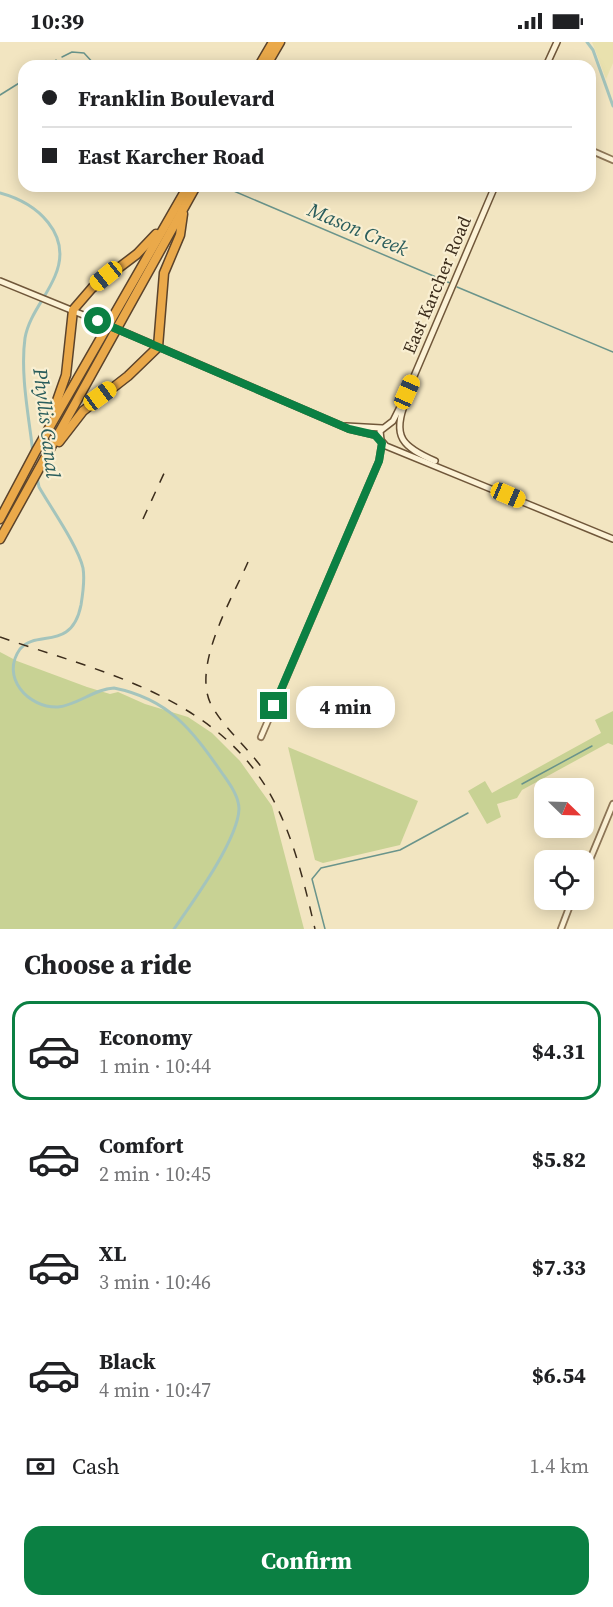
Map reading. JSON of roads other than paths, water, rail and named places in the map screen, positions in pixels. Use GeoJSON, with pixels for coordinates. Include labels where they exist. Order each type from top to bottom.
{"type":"FeatureCollection","features":[{"type":"Feature","properties":{"kind":"highway"},"geometry":{"type":"LineString","coordinates":[[262,60],[273,42]]}},
{"type":"Feature","properties":{"kind":"highway"},"geometry":{"type":"LineString","coordinates":[[270,60],[280,42]]}},
{"type":"Feature","properties":{"kind":"highway"},"geometry":{"type":"LineString","coordinates":[[0,539],[5,520],[36,451],[66,375],[73,310],[92,288],[124,265],[154,237],[184,192]]}},
{"type":"Feature","properties":{"kind":"highway"},"geometry":{"type":"LineString","coordinates":[[36,451],[185,192]]}},
{"type":"Feature","properties":{"kind":"highway"},"geometry":{"type":"LineString","coordinates":[[5,520],[33,482],[192,192]]}},
{"type":"Feature","properties":{"kind":"highway"},"geometry":{"type":"LineString","coordinates":[[40,469],[83,411],[128,376],[158,347],[164,273],[180,235],[184,206]]}},
{"type":"Feature","properties":{"kind":"main road"},"geometry":{"type":"LineString","coordinates":[[549,60],[557,42]]}},
{"type":"Feature","properties":{"kind":"main road","name":"East Karcher Road"},"geometry":{"type":"LineString","coordinates":[[406,394],[492,192]]}},
{"type":"Feature","properties":{"kind":"main road"},"geometry":{"type":"LineString","coordinates":[[0,281],[73,310],[349,429],[375,435],[390,446],[613,539]]}},
{"type":"Feature","properties":{"kind":"main road"},"geometry":{"type":"LineString","coordinates":[[346,426],[371,429],[390,424],[406,394]]}},
{"type":"Feature","properties":{"kind":"main road"},"geometry":{"type":"LineString","coordinates":[[390,446],[398,442],[401,434],[406,394]]}},
{"type":"Feature","properties":{"kind":"main road"},"geometry":{"type":"LineString","coordinates":[[390,424],[395,425],[409,448],[441,466]]}},
{"type":"Feature","properties":{"kind":"main road"},"geometry":{"type":"LineString","coordinates":[[381,441],[383,427]]}},
{"type":"Feature","properties":{"kind":"street"},"geometry":{"type":"LineString","coordinates":[[596,153],[613,160]]}},
{"type":"Feature","properties":{"kind":"street"},"geometry":{"type":"LineString","coordinates":[[379,461],[381,441]]}},
{"type":"Feature","properties":{"kind":"street"},"geometry":{"type":"LineString","coordinates":[[261,737],[379,461],[390,446]]}},
{"type":"Feature","properties":{"kind":"street"},"geometry":{"type":"LineString","coordinates":[[594,850],[613,804]]}},
{"type":"Feature","properties":{"kind":"street"},"geometry":{"type":"LineString","coordinates":[[561,929],[569,910]]}},
{"type":"Feature","properties":{"kind":"waterway"},"geometry":{"type":"LineString","coordinates":[[587,42],[593,50],[613,106]]}},
{"type":"Feature","properties":{"kind":"waterway","name":"Mason Creek"},"geometry":{"type":"LineString","coordinates":[[62,57],[72,52],[84,53],[90,60]]}},
{"type":"Feature","properties":{"kind":"waterway","name":"Mason Creek"},"geometry":{"type":"LineString","coordinates":[[0,95],[18,84]]}},
{"type":"Feature","properties":{"kind":"waterway","name":"Mason Creek"},"geometry":{"type":"LineString","coordinates":[[236,192],[450,283]]}},
{"type":"Feature","properties":{"kind":"waterway","name":"Phyllis Canal"},"geometry":{"type":"LineString","coordinates":[[0,193],[27,204],[48,222],[59,247],[59,261],[55,276],[30,322],[25,338],[24,381],[33,453]]}},
{"type":"Feature","properties":{"kind":"waterway","name":"Mason Creek"},"geometry":{"type":"LineString","coordinates":[[457,287],[613,352]]}},
{"type":"Feature","properties":{"kind":"waterway","name":"Phyllis Canal"},"geometry":{"type":"LineString","coordinates":[[37,477],[39,487],[80,559],[84,573],[84,587],[79,613],[69,630],[55,637],[30,642],[20,649],[13,670],[20,689],[37,702],[58,707],[114,688],[150,700],[164,708],[189,730],[225,777],[237,799],[239,809],[237,822],[223,854],[174,929]]}},
{"type":"Feature","properties":{"kind":"waterway"},"geometry":{"type":"LineString","coordinates":[[522,784],[592,746]]}},
{"type":"Feature","properties":{"kind":"waterway"},"geometry":{"type":"LineString","coordinates":[[325,929],[312,879],[321,868],[400,850],[468,813]]}},
{"type":"Feature","properties":{"kind":"railway"},"geometry":{"type":"LineString","coordinates":[[143,519],[166,469]]}},
{"type":"Feature","properties":{"kind":"railway"},"geometry":{"type":"LineString","coordinates":[[248,562],[224,614],[209,655],[206,674],[207,692],[218,716],[262,768]]}},
{"type":"Feature","properties":{"kind":"railway"},"geometry":{"type":"LineString","coordinates":[[0,637],[113,675],[150,691],[185,709],[217,732],[245,759],[269,792],[277,808],[297,859],[315,929]]}}]}
